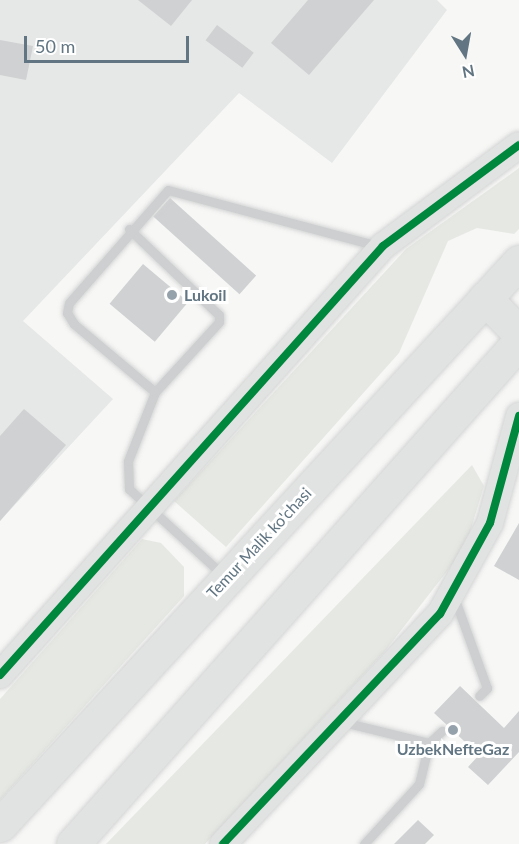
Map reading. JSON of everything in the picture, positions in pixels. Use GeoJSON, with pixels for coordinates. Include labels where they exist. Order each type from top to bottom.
{"type":"FeatureCollection","features":[{"type":"Feature","properties":{"kind":"highway","name":"Temur Malik ko'chasi"},"geometry":{"type":"LineString","coordinates":[[0,825],[519,262]]}},
{"type":"Feature","properties":{"kind":"highway"},"geometry":{"type":"LineString","coordinates":[[485,298],[519,333]]}},
{"type":"Feature","properties":{"kind":"highway"},"geometry":{"type":"LineString","coordinates":[[73,844],[519,342]]}},
{"type":"Feature","properties":{"kind":"street"},"geometry":{"type":"LineString","coordinates":[[0,675],[151,510],[383,246],[519,145]]}},
{"type":"Feature","properties":{"kind":"street"},"geometry":{"type":"LineString","coordinates":[[224,844],[340,722],[454,594],[490,523],[519,416]]}},
{"type":"Feature","properties":{"kind":"lane"},"geometry":{"type":"LineString","coordinates":[[155,392],[67,313],[69,303],[129,229],[168,190],[383,246]]}},
{"type":"Feature","properties":{"kind":"lane"},"geometry":{"type":"LineString","coordinates":[[129,229],[219,315],[219,322],[155,392],[128,462],[129,489],[226,578]]}},
{"type":"Feature","properties":{"kind":"lane"},"geometry":{"type":"LineString","coordinates":[[454,594],[487,688],[479,696]]}},
{"type":"Feature","properties":{"kind":"lane"},"geometry":{"type":"LineString","coordinates":[[340,722],[429,743]]}},
{"type":"Feature","properties":{"kind":"lane"},"geometry":{"type":"LineString","coordinates":[[364,844],[419,784],[429,743],[442,731]]}},
{"type":"Feature","properties":{"kind":"shaded area"},"geometry":{"type":"Polygon","coordinates":[[[0,0],[437,0],[447,10],[332,163],[239,93],[23,321],[113,399],[0,521],[0,0]]]}},
{"type":"Feature","properties":{"kind":"shaded area"},"geometry":{"type":"Polygon","coordinates":[[[519,168],[519,229],[514,234],[477,228],[448,241],[399,353],[226,547],[174,501],[406,249],[519,168]]]}},
{"type":"Feature","properties":{"kind":"shaded area"},"geometry":{"type":"Polygon","coordinates":[[[472,465],[484,486],[465,548],[385,651],[205,844],[106,844],[472,465]]]}},
{"type":"Feature","properties":{"kind":"shaded area"},"geometry":{"type":"Polygon","coordinates":[[[142,539],[161,543],[184,567],[184,596],[0,800],[0,699],[142,539]]]}},
{"type":"Feature","properties":{"kind":"building"},"geometry":{"type":"Polygon","coordinates":[[[138,0],[192,0],[171,26],[138,0]]]}},
{"type":"Feature","properties":{"kind":"building"},"geometry":{"type":"Polygon","coordinates":[[[308,0],[374,0],[309,75],[271,43],[308,0]]]}},
{"type":"Feature","properties":{"kind":"building"},"geometry":{"type":"Polygon","coordinates":[[[217,25],[254,53],[242,68],[206,40],[217,25]]]}},
{"type":"Feature","properties":{"kind":"building"},"geometry":{"type":"Polygon","coordinates":[[[0,40],[33,46],[26,80],[0,75],[0,40]]]}},
{"type":"Feature","properties":{"kind":"building"},"geometry":{"type":"Polygon","coordinates":[[[170,198],[256,276],[239,294],[153,217],[170,198]]]}},
{"type":"Feature","properties":{"kind":"building"},"geometry":{"type":"Polygon","coordinates":[[[143,264],[188,302],[155,342],[110,304],[143,264]]]}},
{"type":"Feature","properties":{"kind":"building"},"geometry":{"type":"Polygon","coordinates":[[[24,409],[66,445],[0,521],[0,436],[24,409]]]}},
{"type":"Feature","properties":{"kind":"building"},"geometry":{"type":"Polygon","coordinates":[[[519,523],[519,580],[494,566],[519,523]]]}},
{"type":"Feature","properties":{"kind":"building"},"geometry":{"type":"Polygon","coordinates":[[[460,686],[504,728],[519,711],[519,752],[488,785],[468,767],[479,755],[434,713],[460,686]]]}},
{"type":"Feature","properties":{"kind":"building"},"geometry":{"type":"Polygon","coordinates":[[[418,820],[434,835],[425,844],[394,844],[418,820]]]}},
{"type":"Feature","properties":{"kind":"cycle path"},"geometry":{"type":"LineString","coordinates":[[0,675],[383,246],[519,145]]}},
{"type":"Feature","properties":{"kind":"cycle path"},"geometry":{"type":"LineString","coordinates":[[223,844],[440,614],[490,523],[519,416]]}},
{"type":"Feature","properties":{"kind":"place","name":"Lukoil"},"geometry":{"type":"Point","coordinates":[172,295]}},
{"type":"Feature","properties":{"kind":"place","name":"UzbekNefteGaz"},"geometry":{"type":"Point","coordinates":[453,730]}}]}
